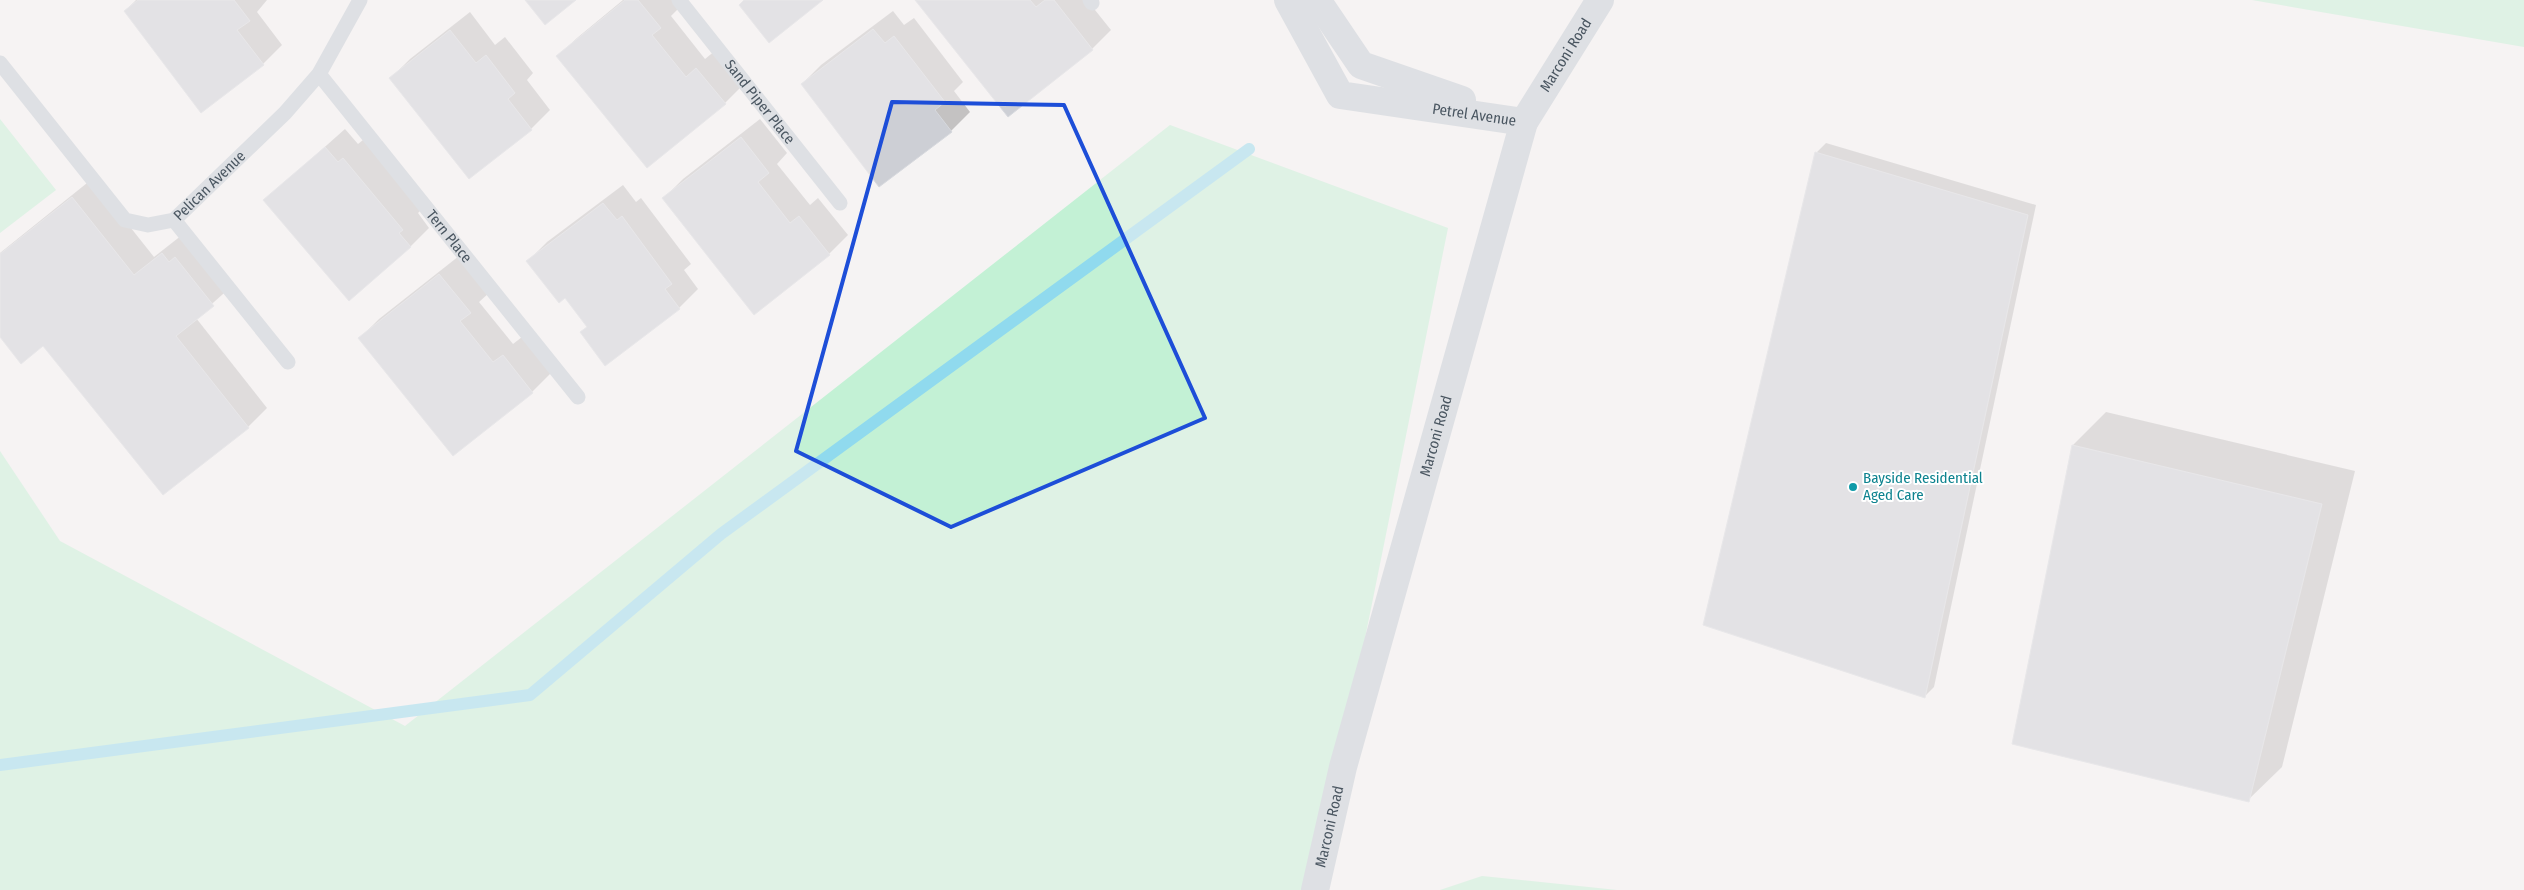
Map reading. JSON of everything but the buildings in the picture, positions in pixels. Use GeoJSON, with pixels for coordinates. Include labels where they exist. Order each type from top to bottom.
{"type":"FeatureCollection","features":[{"type":"Feature","properties":{"kind":"street","name":"Petrel Avenue"},"geometry":{"type":"LineString","coordinates":[[1288,0],[1340,94],[1524,122]]}},
{"type":"Feature","properties":{"kind":"street","name":"Petrel Avenue"},"geometry":{"type":"LineString","coordinates":[[1317,0],[1362,65],[1524,122]]}},
{"type":"Feature","properties":{"kind":"street","name":"Marconi Road"},"geometry":{"type":"LineString","coordinates":[[1315,890],[1343,766],[1524,122],[1600,0]]}},
{"type":"Feature","properties":{"kind":"lane","name":"Pelican Avenue"},"geometry":{"type":"LineString","coordinates":[[0,63],[126,220],[148,225],[174,220],[285,113],[318,74],[360,0]]}},
{"type":"Feature","properties":{"kind":"lane","name":"Sand Piper Place"},"geometry":{"type":"LineString","coordinates":[[679,0],[840,203]]}},
{"type":"Feature","properties":{"kind":"lane","name":"Tern Place"},"geometry":{"type":"LineString","coordinates":[[318,74],[578,397]]}},
{"type":"Feature","properties":{"kind":"lane"},"geometry":{"type":"LineString","coordinates":[[174,220],[288,362]]}},
{"type":"Feature","properties":{"kind":"highlighted area"},"geometry":{"type":"Polygon","coordinates":[[[892,102],[1064,105],[1205,418],[951,527],[796,451],[892,102]]]}},
{"type":"Feature","properties":{"kind":"green space"},"geometry":{"type":"Polygon","coordinates":[[[2252,0],[2524,0],[2524,47],[2252,0]]]}},
{"type":"Feature","properties":{"kind":"green space"},"geometry":{"type":"Polygon","coordinates":[[[0,119],[56,190],[0,233],[0,119]]]}},
{"type":"Feature","properties":{"kind":"green space"},"geometry":{"type":"Polygon","coordinates":[[[1170,125],[1448,228],[1314,890],[0,890],[0,451],[60,541],[405,726],[1170,125]]]}},
{"type":"Feature","properties":{"kind":"green space"},"geometry":{"type":"Polygon","coordinates":[[[1482,876],[1617,890],[1440,890],[1482,876]]]}},
{"type":"Feature","properties":{"kind":"waterway"},"geometry":{"type":"LineString","coordinates":[[0,765],[530,695],[721,534],[1249,149]]}},
{"type":"Feature","properties":{"kind":"place","name":"Bayside Residential Aged Care"},"geometry":{"type":"Point","coordinates":[1853,487]}}]}
